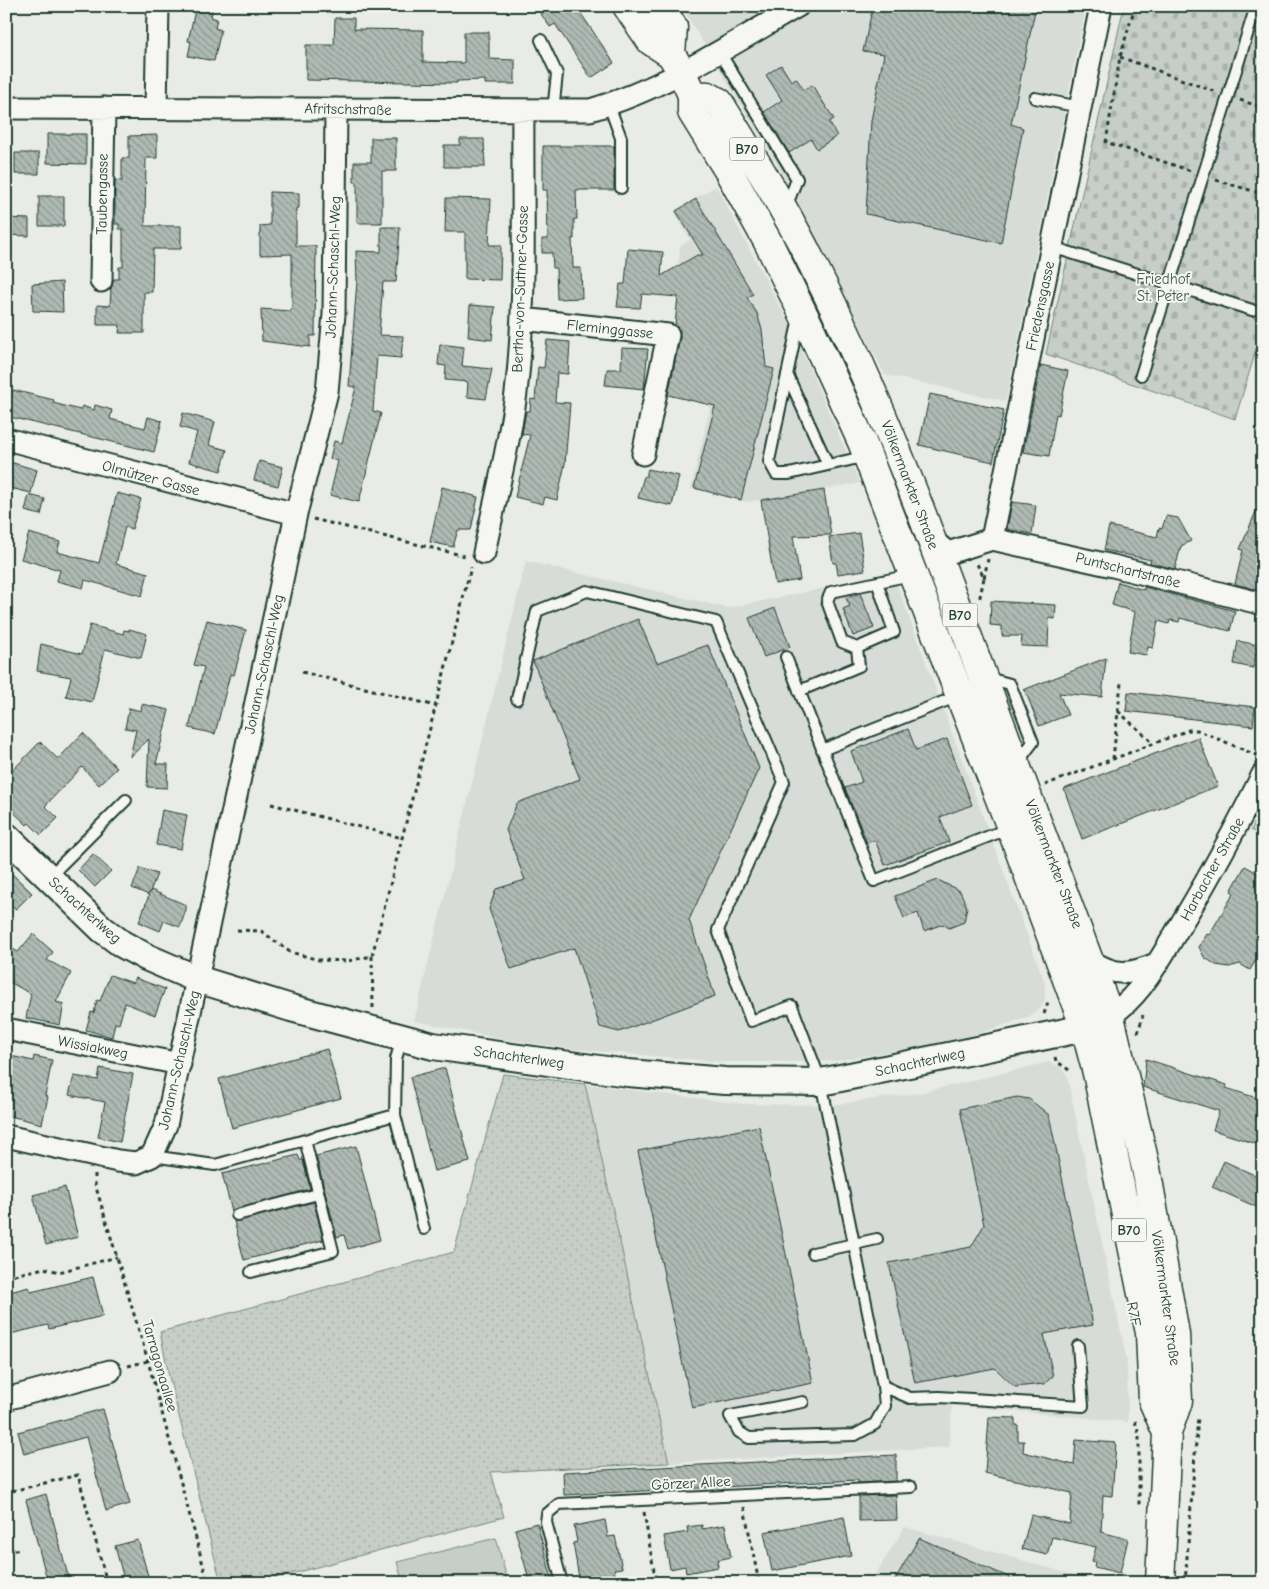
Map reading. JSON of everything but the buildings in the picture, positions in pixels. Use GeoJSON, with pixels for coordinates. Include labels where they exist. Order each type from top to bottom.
{"type":"FeatureCollection","features":[{"type":"Feature","properties":{"kind":"main road","name":"Völkermarkter Straße"},"geometry":{"type":"LineString","coordinates":[[627,6],[652,41],[681,73],[708,96],[719,102],[812,262],[892,436],[914,525],[914,574],[1085,1028],[1097,1074],[1150,1333],[1153,1401],[1167,1433]]}},
{"type":"Feature","properties":{"kind":"main road","name":"Völkermarkter Straße"},"geometry":{"type":"LineString","coordinates":[[660,6],[673,27],[681,73],[692,112],[755,219],[806,319],[868,456],[914,525],[983,677],[1110,1017],[1146,1168],[1175,1334],[1178,1401],[1167,1433],[1160,1583]]}},
{"type":"Feature","properties":{"kind":"main road"},"geometry":{"type":"LineString","coordinates":[[806,319],[838,318]]}},
{"type":"Feature","properties":{"kind":"street"},"geometry":{"type":"LineString","coordinates":[[156,108],[158,6]]}},
{"type":"Feature","properties":{"kind":"street","name":"Afritschstraße"},"geometry":{"type":"LineString","coordinates":[[6,108],[336,108],[523,112],[590,110],[624,101],[681,73],[798,6]]}},
{"type":"Feature","properties":{"kind":"street","name":"Friedensgasse"},"geometry":{"type":"LineString","coordinates":[[992,539],[1101,6]]}},
{"type":"Feature","properties":{"kind":"street","name":"Taubengasse"},"geometry":{"type":"LineString","coordinates":[[101,281],[104,108]]}},
{"type":"Feature","properties":{"kind":"street","name":"Johann-Schaschl-Weg"},"geometry":{"type":"LineString","coordinates":[[152,1156],[166,1125],[180,1064],[296,514],[328,382],[334,314],[336,108]]}},
{"type":"Feature","properties":{"kind":"street","name":"Bertha-von-Suttner-Gasse"},"geometry":{"type":"LineString","coordinates":[[484,553],[509,436],[516,392],[522,319],[523,112]]}},
{"type":"Feature","properties":{"kind":"street","name":"Fleminggasse"},"geometry":{"type":"LineString","coordinates":[[522,319],[668,336],[644,454]]}},
{"type":"Feature","properties":{"kind":"street","name":"Olmützer Gasse"},"geometry":{"type":"LineString","coordinates":[[6,439],[296,514]]}},
{"type":"Feature","properties":{"kind":"street"},"geometry":{"type":"LineString","coordinates":[[914,525],[948,553],[992,539]]}},
{"type":"Feature","properties":{"kind":"street","name":"Puntschartstraße"},"geometry":{"type":"LineString","coordinates":[[992,539],[1113,566],[1263,604]]}},
{"type":"Feature","properties":{"kind":"street","name":"Harbacher Straße"},"geometry":{"type":"LineString","coordinates":[[1085,1028],[1110,1017],[1142,985],[1158,962],[1225,850],[1263,774]]}},
{"type":"Feature","properties":{"kind":"street","name":"Schachterlweg"},"geometry":{"type":"LineString","coordinates":[[6,836],[95,923],[122,944],[197,979],[291,1008],[433,1046],[628,1073],[725,1081],[821,1082],[1085,1028]]}},
{"type":"Feature","properties":{"kind":"street"},"geometry":{"type":"LineString","coordinates":[[1090,960],[1105,970],[1129,973],[1158,962]]}},
{"type":"Feature","properties":{"kind":"street","name":"Wissiakweg"},"geometry":{"type":"LineString","coordinates":[[6,1028],[180,1064]]}},
{"type":"Feature","properties":{"kind":"street"},"geometry":{"type":"LineString","coordinates":[[6,1136],[136,1163],[152,1156]]}},
{"type":"Feature","properties":{"kind":"street"},"geometry":{"type":"LineString","coordinates":[[6,1399],[110,1371]]}},
{"type":"Feature","properties":{"kind":"lane"},"geometry":{"type":"LineString","coordinates":[[1141,375],[1256,6]]}},
{"type":"Feature","properties":{"kind":"lane"},"geometry":{"type":"LineString","coordinates":[[542,40],[557,74],[553,111]]}},
{"type":"Feature","properties":{"kind":"lane"},"geometry":{"type":"LineString","coordinates":[[719,51],[797,179],[784,214]]}},
{"type":"Feature","properties":{"kind":"lane"},"geometry":{"type":"LineString","coordinates":[[1035,98],[1080,107]]}},
{"type":"Feature","properties":{"kind":"lane"},"geometry":{"type":"LineString","coordinates":[[610,105],[621,138],[621,188]]}},
{"type":"Feature","properties":{"kind":"lane"},"geometry":{"type":"LineString","coordinates":[[1052,248],[1252,310]]}},
{"type":"Feature","properties":{"kind":"lane"},"geometry":{"type":"LineString","coordinates":[[806,319],[787,374],[769,461],[776,474],[790,474],[868,456]]}},
{"type":"Feature","properties":{"kind":"lane"},"geometry":{"type":"LineString","coordinates":[[787,374],[828,465]]}},
{"type":"Feature","properties":{"kind":"lane"},"geometry":{"type":"LineString","coordinates":[[877,582],[894,632],[857,648],[842,642],[827,601],[831,592],[877,582],[914,574]]}},
{"type":"Feature","properties":{"kind":"lane"},"geometry":{"type":"LineString","coordinates":[[517,699],[537,611],[587,591],[716,622],[784,782],[718,930],[751,1021],[792,1006],[821,1082],[882,1386],[884,1406],[875,1424],[855,1435],[749,1438],[739,1432],[730,1416],[803,1402]]}},
{"type":"Feature","properties":{"kind":"lane"},"geometry":{"type":"LineString","coordinates":[[799,691],[859,666],[857,648]]}},
{"type":"Feature","properties":{"kind":"lane"},"geometry":{"type":"LineString","coordinates":[[786,657],[874,881],[1011,828]]}},
{"type":"Feature","properties":{"kind":"lane"},"geometry":{"type":"LineString","coordinates":[[822,750],[960,695]]}},
{"type":"Feature","properties":{"kind":"lane"},"geometry":{"type":"LineString","coordinates":[[49,878],[126,800]]}},
{"type":"Feature","properties":{"kind":"lane"},"geometry":{"type":"LineString","coordinates":[[402,1038],[396,1059],[395,1115],[424,1229]]}},
{"type":"Feature","properties":{"kind":"lane"},"geometry":{"type":"LineString","coordinates":[[152,1156],[215,1165],[395,1115]]}},
{"type":"Feature","properties":{"kind":"lane"},"geometry":{"type":"LineString","coordinates":[[251,1272],[334,1251],[305,1140]]}},
{"type":"Feature","properties":{"kind":"lane"},"geometry":{"type":"LineString","coordinates":[[237,1215],[318,1194]]}},
{"type":"Feature","properties":{"kind":"lane"},"geometry":{"type":"LineString","coordinates":[[813,1253],[877,1239]]}},
{"type":"Feature","properties":{"kind":"lane"},"geometry":{"type":"LineString","coordinates":[[882,1386],[910,1398],[939,1397],[1083,1406],[1078,1346]]}},
{"type":"Feature","properties":{"kind":"lane","name":"Görzer Allee"},"geometry":{"type":"LineString","coordinates":[[562,1583],[546,1522],[547,1514],[559,1504],[911,1487]]}},
{"type":"Feature","properties":{"kind":"path"},"geometry":{"type":"LineString","coordinates":[[1135,6],[1120,57],[1106,142],[1263,194]]}},
{"type":"Feature","properties":{"kind":"path"},"geometry":{"type":"LineString","coordinates":[[1120,57],[1263,108]]}},
{"type":"Feature","properties":{"kind":"path"},"geometry":{"type":"LineString","coordinates":[[296,514],[474,558],[372,956],[373,1018]]}},
{"type":"Feature","properties":{"kind":"path"},"geometry":{"type":"LineString","coordinates":[[302,672],[436,706]]}},
{"type":"Feature","properties":{"kind":"path"},"geometry":{"type":"LineString","coordinates":[[1113,759],[1121,683]]}},
{"type":"Feature","properties":{"kind":"path"},"geometry":{"type":"LineString","coordinates":[[1118,711],[1153,743]]}},
{"type":"Feature","properties":{"kind":"path"},"geometry":{"type":"LineString","coordinates":[[1038,788],[1189,730],[1197,730],[1263,758]]}},
{"type":"Feature","properties":{"kind":"path"},"geometry":{"type":"LineString","coordinates":[[271,804],[402,838]]}},
{"type":"Feature","properties":{"kind":"path"},"geometry":{"type":"LineString","coordinates":[[237,930],[261,931],[290,952],[319,960],[348,961],[372,956]]}},
{"type":"Feature","properties":{"kind":"path"},"geometry":{"type":"LineString","coordinates":[[1043,1012],[1049,1002]]}},
{"type":"Feature","properties":{"kind":"path"},"geometry":{"type":"LineString","coordinates":[[1056,1061],[1071,1070],[1074,1079]]}},
{"type":"Feature","properties":{"kind":"path","name":"Tarragonaallee"},"geometry":{"type":"LineString","coordinates":[[96,1156],[95,1184],[208,1583]]}},
{"type":"Feature","properties":{"kind":"path"},"geometry":{"type":"LineString","coordinates":[[6,1277],[44,1268],[59,1272],[116,1257]]}},
{"type":"Feature","properties":{"kind":"path"},"geometry":{"type":"LineString","coordinates":[[1134,1417],[1139,1435],[1139,1514]]}},
{"type":"Feature","properties":{"kind":"path"},"geometry":{"type":"LineString","coordinates":[[12,1491],[78,1475],[107,1583]]}},
{"type":"Feature","properties":{"kind":"path"},"geometry":{"type":"LineString","coordinates":[[742,1495],[758,1583]]}},
{"type":"Feature","properties":{"kind":"path"},"geometry":{"type":"LineString","coordinates":[[644,1500],[645,1523],[656,1583]]}},
{"type":"Feature","properties":{"kind":"path"},"geometry":{"type":"LineString","coordinates":[[6,1552],[20,1549]]}},
{"type":"Feature","properties":{"kind":"shaded area"},"geometry":{"type":"Polygon","coordinates":[[[681,6],[1086,6],[1006,401],[885,375],[777,164],[681,6]]]}},
{"type":"Feature","properties":{"kind":"shaded area"},"geometry":{"type":"Polygon","coordinates":[[[716,186],[793,331],[860,483],[747,502],[691,488],[725,346],[674,333],[680,246],[690,240],[674,211],[716,186]]]}},
{"type":"Feature","properties":{"kind":"shaded area"},"geometry":{"type":"Polygon","coordinates":[[[526,561],[728,608],[893,574],[1045,983],[1045,1000],[1039,1010],[1028,1017],[978,1034],[917,1047],[836,1061],[793,1062],[721,1062],[572,1049],[513,1041],[414,1021],[526,561]]]}},
{"type":"Feature","properties":{"kind":"shaded area"},"geometry":{"type":"Polygon","coordinates":[[[1049,1062],[1061,1067],[1067,1075],[1127,1361],[1128,1422],[952,1405],[949,1447],[669,1463],[585,1084],[742,1104],[831,1105],[919,1093],[1049,1062]]]}},
{"type":"Feature","properties":{"kind":"shaded area"},"geometry":{"type":"Polygon","coordinates":[[[905,1527],[1102,1583],[870,1583],[905,1527]]]}},
{"type":"Feature","properties":{"kind":"green space","name":"Friedhof St. Peter"},"geometry":{"type":"Polygon","coordinates":[[[1124,6],[1263,6],[1263,328],[1235,419],[1046,354],[1124,6]]]}},
{"type":"Feature","properties":{"kind":"green space"},"geometry":{"type":"Polygon","coordinates":[[[1263,806],[1263,837],[1251,830],[1263,806]]]}},
{"type":"Feature","properties":{"kind":"green space"},"geometry":{"type":"Polygon","coordinates":[[[503,1074],[585,1084],[669,1463],[491,1472],[504,1517],[257,1583],[221,1583],[169,1376],[160,1332],[454,1252],[503,1074]]]}},
{"type":"Feature","properties":{"kind":"green space"},"geometry":{"type":"Polygon","coordinates":[[[496,1538],[508,1583],[403,1583],[397,1562],[496,1538]]]}}]}
